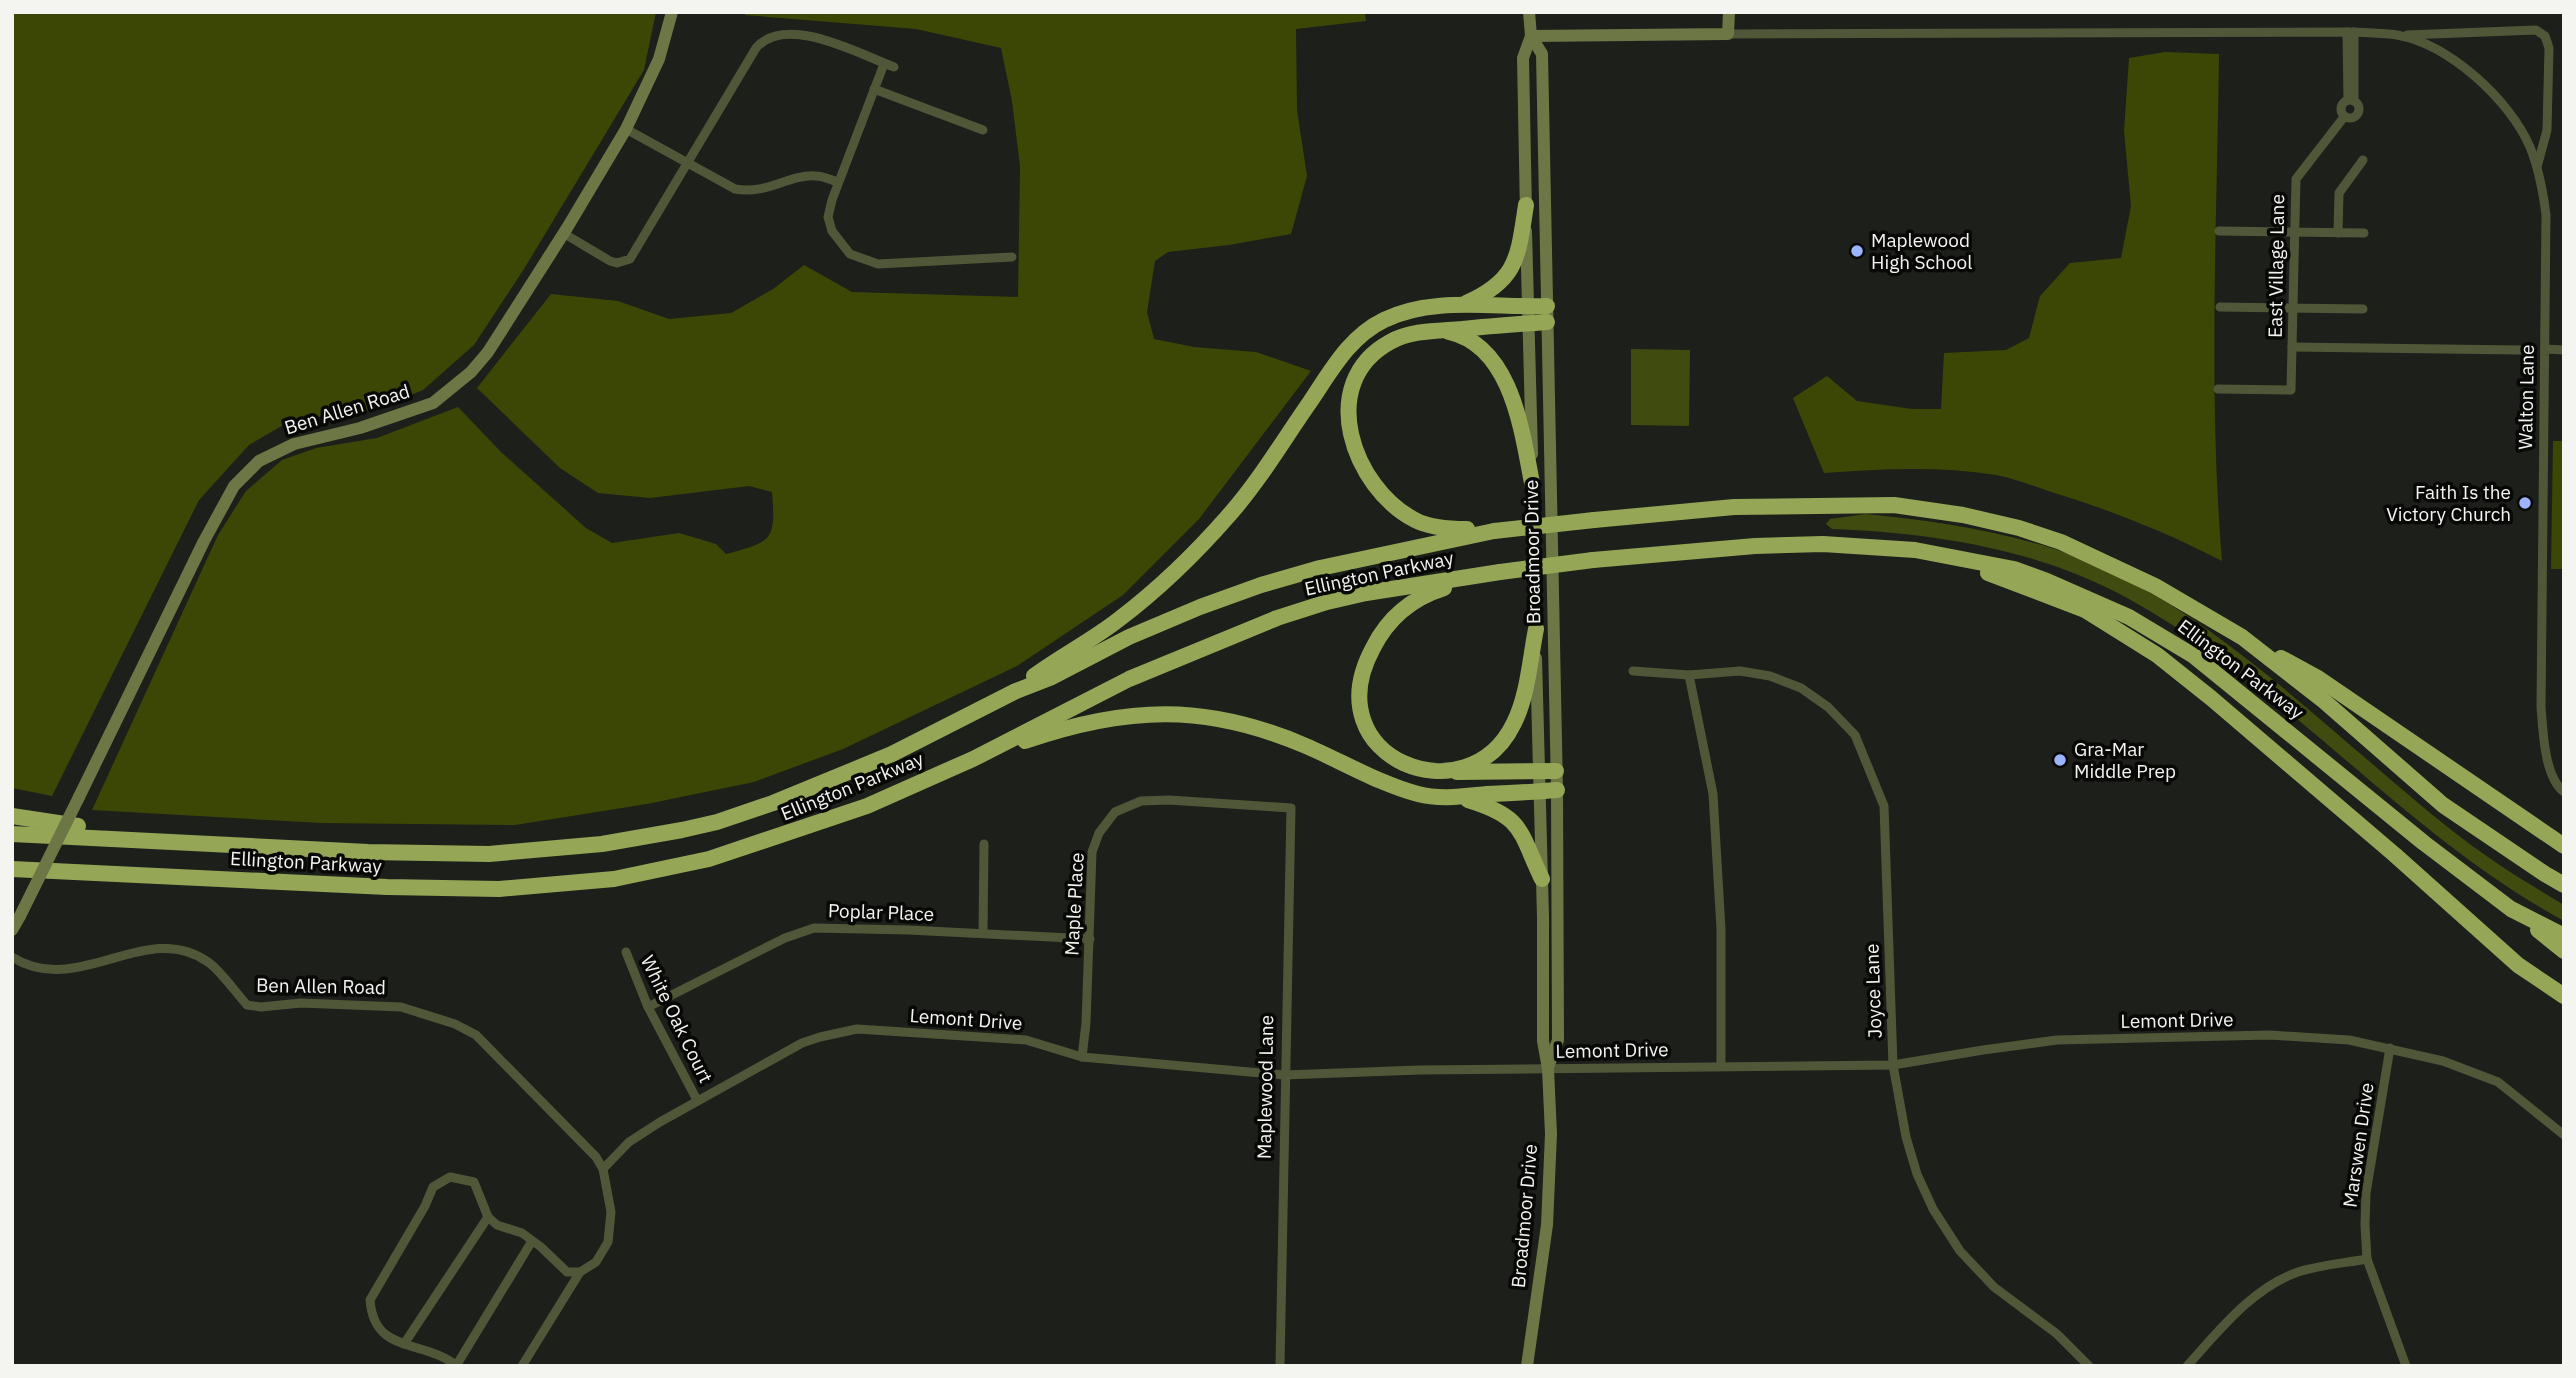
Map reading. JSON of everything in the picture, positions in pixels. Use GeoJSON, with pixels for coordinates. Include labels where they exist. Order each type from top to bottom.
{"type":"FeatureCollection","features":[{"type":"Feature","properties":{"kind":"highway"},"geometry":{"type":"LineString","coordinates":[[1460,306],[1495,288],[1513,266],[1518,254],[1526,205]]}},
{"type":"Feature","properties":{"kind":"highway"},"geometry":{"type":"LineString","coordinates":[[1016,691],[1118,620],[1186,561],[1240,502],[1337,362],[1359,338],[1383,321],[1410,311],[1460,306],[1528,307],[1547,314]]}},
{"type":"Feature","properties":{"kind":"highway"},"geometry":{"type":"LineString","coordinates":[[1494,531],[1451,529],[1417,521],[1390,503],[1359,461],[1348,410],[1354,386],[1367,359],[1400,337],[1411,333],[1529,324],[1547,314]]}},
{"type":"Feature","properties":{"kind":"highway"},"geometry":{"type":"LineString","coordinates":[[1440,331],[1454,333],[1481,349],[1501,373],[1513,397],[1532,483]]}},
{"type":"Feature","properties":{"kind":"highway","name":"Ellington Parkway"},"geometry":{"type":"LineString","coordinates":[[12,834],[368,852],[489,854],[602,844],[682,830],[741,814],[808,789],[892,754],[1016,691],[1052,677],[1163,622],[1274,581],[1355,559],[1494,531],[1594,520],[1734,507],[1894,505],[1963,515],[2029,531],[2100,559],[2155,586],[2242,638],[2323,701],[2444,805],[2564,885]]}},
{"type":"Feature","properties":{"kind":"highway","name":"Ellington Parkway"},"geometry":{"type":"LineString","coordinates":[[12,869],[387,887],[499,889],[614,879],[709,859],[867,806],[974,759],[1129,679],[1276,618],[1327,602],[1366,593],[1500,572],[1593,561],[1755,546],[1823,544],[1915,550],[2014,569],[2091,598],[2163,636],[2237,688],[2424,843],[2511,909],[2564,936]]}},
{"type":"Feature","properties":{"kind":"highway"},"geometry":{"type":"LineString","coordinates":[[1915,550],[2006,578],[2085,610],[2157,655],[2395,855],[2518,965],[2564,996]]}},
{"type":"Feature","properties":{"kind":"highway"},"geometry":{"type":"LineString","coordinates":[[1500,572],[1429,593],[1413,601],[1387,625],[1366,663],[1361,678],[1359,706],[1370,736],[1392,758],[1414,767],[1437,772],[1547,771]]}},
{"type":"Feature","properties":{"kind":"highway"},"geometry":{"type":"LineString","coordinates":[[1437,772],[1463,768],[1485,757],[1507,735],[1519,710],[1536,629]]}},
{"type":"Feature","properties":{"kind":"highway"},"geometry":{"type":"LineString","coordinates":[[2242,638],[2318,678],[2564,846]]}},
{"type":"Feature","properties":{"kind":"highway"},"geometry":{"type":"LineString","coordinates":[[974,759],[1062,729],[1101,720],[1155,714],[1186,714],[1265,730],[1418,794],[1458,797],[1557,790]]}},
{"type":"Feature","properties":{"kind":"highway"},"geometry":{"type":"LineString","coordinates":[[1458,797],[1496,810],[1510,819],[1525,840],[1542,879]]}},
{"type":"Feature","properties":{"kind":"highway"},"geometry":{"type":"LineString","coordinates":[[12,816],[195,842]]}},
{"type":"Feature","properties":{"kind":"highway"},"geometry":{"type":"LineString","coordinates":[[12,876],[121,874]]}},
{"type":"Feature","properties":{"kind":"highway"},"geometry":{"type":"LineString","coordinates":[[2511,909],[2564,951]]}},
{"type":"Feature","properties":{"kind":"main road","name":"Ben Allen Road"},"geometry":{"type":"LineString","coordinates":[[12,930],[204,541],[234,486],[259,461],[294,444],[394,418],[433,403],[453,388],[488,352],[626,129],[659,59],[672,12]]}},
{"type":"Feature","properties":{"kind":"main road","name":"Broadmoor Drive"},"geometry":{"type":"LineString","coordinates":[[1529,12],[1531,36],[1523,58],[1536,629],[1547,771],[1557,790],[1558,1041],[1548,1069]]}},
{"type":"Feature","properties":{"kind":"main road"},"geometry":{"type":"LineString","coordinates":[[1728,34],[1729,12]]}},
{"type":"Feature","properties":{"kind":"main road","name":"Walton Lane"},"geometry":{"type":"LineString","coordinates":[[1531,36],[1728,34]]}},
{"type":"Feature","properties":{"kind":"main road","name":"Broadmoor Drive"},"geometry":{"type":"LineString","coordinates":[[1527,1366],[1548,1213],[1550,1134],[1548,1069],[1543,1041],[1540,791],[1547,771],[1547,314],[1542,54],[1531,36]]}},
{"type":"Feature","properties":{"kind":"street","name":"Walton Lane"},"geometry":{"type":"LineString","coordinates":[[1728,34],[2350,32],[2398,35],[2536,30],[2545,36],[2549,48],[2547,130],[2537,167]]}},
{"type":"Feature","properties":{"kind":"street","name":"East Village Lane"},"geometry":{"type":"LineString","coordinates":[[2350,32],[2351,100],[2359,108],[2358,114],[2351,119],[2344,117],[2341,106],[2351,100]]}},
{"type":"Feature","properties":{"kind":"street"},"geometry":{"type":"LineString","coordinates":[[563,233],[610,261],[624,262],[630,259],[756,48],[767,39],[780,34],[800,34],[889,66],[874,89],[838,182],[828,217],[832,231],[850,254],[878,264],[1012,257]]}},
{"type":"Feature","properties":{"kind":"street","name":"Walton Lane"},"geometry":{"type":"LineString","coordinates":[[2398,35],[2451,58],[2479,80],[2513,116],[2529,145],[2542,180],[2546,215],[2541,707],[2544,740],[2552,774],[2559,789],[2564,792]]}},
{"type":"Feature","properties":{"kind":"street"},"geometry":{"type":"LineString","coordinates":[[874,89],[983,130]]}},
{"type":"Feature","properties":{"kind":"street","name":"East Village Lane"},"geometry":{"type":"LineString","coordinates":[[2218,389],[2291,390],[2295,179],[2344,117]]}},
{"type":"Feature","properties":{"kind":"street"},"geometry":{"type":"LineString","coordinates":[[626,129],[728,186],[748,191],[762,190],[817,176],[838,182]]}},
{"type":"Feature","properties":{"kind":"street"},"geometry":{"type":"LineString","coordinates":[[2338,233],[2339,193],[2363,160]]}},
{"type":"Feature","properties":{"kind":"street"},"geometry":{"type":"LineString","coordinates":[[2219,231],[2364,233]]}},
{"type":"Feature","properties":{"kind":"street"},"geometry":{"type":"LineString","coordinates":[[2220,307],[2363,309]]}},
{"type":"Feature","properties":{"kind":"street"},"geometry":{"type":"LineString","coordinates":[[2292,348],[2519,350]]}},
{"type":"Feature","properties":{"kind":"street"},"geometry":{"type":"LineString","coordinates":[[2545,349],[2564,350]]}},
{"type":"Feature","properties":{"kind":"street","name":"Joyce Lane"},"geometry":{"type":"LineString","coordinates":[[1633,671],[1689,675],[1740,671],[1770,676],[1801,688],[1855,735],[1884,806],[1893,1065],[1906,1137],[1917,1174],[1933,1209],[1960,1251],[1994,1287],[2057,1334],[2089,1366]]}},
{"type":"Feature","properties":{"kind":"street"},"geometry":{"type":"LineString","coordinates":[[1689,675],[1713,794],[1721,929],[1721,1066]]}},
{"type":"Feature","properties":{"kind":"street","name":"Maple Place"},"geometry":{"type":"LineString","coordinates":[[1082,1057],[1086,1023],[1092,852],[1099,833],[1115,812],[1150,800],[1292,808]]}},
{"type":"Feature","properties":{"kind":"street","name":"Maplewood Lane"},"geometry":{"type":"LineString","coordinates":[[1280,1366],[1284,1075],[1292,808]]}},
{"type":"Feature","properties":{"kind":"street"},"geometry":{"type":"LineString","coordinates":[[983,933],[984,844]]}},
{"type":"Feature","properties":{"kind":"street","name":"Poplar Place"},"geometry":{"type":"LineString","coordinates":[[648,1007],[785,938],[814,928],[1090,939]]}},
{"type":"Feature","properties":{"kind":"street","name":"Ben Allen Road"},"geometry":{"type":"LineString","coordinates":[[12,957],[27,966],[72,970],[166,947],[187,952],[209,962],[247,1005],[261,1007],[301,1003],[401,1007],[455,1024],[477,1035],[596,1157],[603,1169],[611,1212],[608,1242],[596,1262],[579,1272],[522,1366]]}},
{"type":"Feature","properties":{"kind":"street","name":"White Oak Court"},"geometry":{"type":"LineString","coordinates":[[626,952],[648,1007],[697,1100]]}},
{"type":"Feature","properties":{"kind":"street","name":"Lemont Drive"},"geometry":{"type":"LineString","coordinates":[[603,1169],[629,1142],[697,1100],[802,1043],[858,1029],[1026,1040],[1082,1057],[1284,1075],[1893,1065],[2057,1040],[2270,1035],[2349,1040],[2443,1061],[2498,1082],[2564,1135]]}},
{"type":"Feature","properties":{"kind":"street","name":"Marswen Drive"},"geometry":{"type":"LineString","coordinates":[[2390,1048],[2366,1193],[2367,1259],[2406,1366]]}},
{"type":"Feature","properties":{"kind":"street"},"geometry":{"type":"LineString","coordinates":[[532,1241],[456,1366],[391,1340],[378,1330],[371,1312],[370,1300],[425,1206],[433,1187],[450,1177],[474,1182],[488,1217],[497,1225],[522,1233],[532,1241],[568,1272],[579,1272]]}},
{"type":"Feature","properties":{"kind":"street"},"geometry":{"type":"LineString","coordinates":[[404,1344],[488,1217]]}},
{"type":"Feature","properties":{"kind":"street"},"geometry":{"type":"LineString","coordinates":[[2187,1366],[2240,1309],[2269,1287],[2298,1272],[2367,1259]]}},
{"type":"Feature","properties":{"kind":"green space"},"geometry":{"type":"Polygon","coordinates":[[[12,12],[656,12],[644,70],[524,269],[474,345],[423,390],[374,410],[292,420],[249,445],[199,500],[52,796],[12,788],[12,12]]]}},
{"type":"Feature","properties":{"kind":"green space"},"geometry":{"type":"Polygon","coordinates":[[[746,12],[1365,12],[1366,21],[1296,29],[1297,110],[1307,176],[1291,234],[1168,252],[1155,261],[1147,312],[1154,339],[1194,347],[1256,352],[1311,371],[1199,519],[1123,595],[1017,666],[843,749],[754,782],[647,804],[515,825],[321,823],[92,810],[218,535],[246,491],[282,460],[316,448],[377,438],[458,407],[501,452],[586,528],[612,543],[679,533],[716,544],[726,554],[753,546],[768,537],[773,521],[772,492],[749,486],[650,498],[598,493],[560,468],[477,388],[551,294],[618,301],[669,319],[731,313],[773,289],[804,265],[852,292],[1018,297],[1020,166],[1012,101],[1001,48],[916,29],[745,15],[746,12]]]}},
{"type":"Feature","properties":{"kind":"green space"},"geometry":{"type":"Polygon","coordinates":[[[2165,52],[2219,54],[2214,371],[2222,561],[2115,513],[2002,476],[1932,469],[1824,473],[1793,398],[1827,376],[1857,401],[1912,409],[1941,409],[1944,353],[2006,350],[2029,338],[2040,296],[2070,263],[2121,258],[2131,206],[2124,131],[2129,58],[2165,52]]]}},
{"type":"Feature","properties":{"kind":"green space"},"geometry":{"type":"Polygon","coordinates":[[[1631,349],[1690,350],[1689,426],[1631,425],[1631,349]]]}},
{"type":"Feature","properties":{"kind":"green space"},"geometry":{"type":"Polygon","coordinates":[[[2553,441],[2564,441],[2564,569],[2551,569],[2553,441]]]}},
{"type":"Feature","properties":{"kind":"green space"},"geometry":{"type":"Polygon","coordinates":[[[1866,514],[1966,527],[2032,542],[2096,565],[2160,598],[2256,666],[2459,836],[2564,905],[2564,921],[2506,886],[2451,846],[2242,674],[2129,599],[2095,582],[2022,556],[1947,540],[1832,529],[1826,524],[1830,519],[1866,514]]]}},
{"type":"Feature","properties":{"kind":"place","name":"Maplewood High School"},"geometry":{"type":"Point","coordinates":[1857,251]}},
{"type":"Feature","properties":{"kind":"place","name":"Faith Is the Victory Church"},"geometry":{"type":"Point","coordinates":[2525,503]}},
{"type":"Feature","properties":{"kind":"place","name":"Gra-Mar Middle Prep"},"geometry":{"type":"Point","coordinates":[2060,760]}}]}
